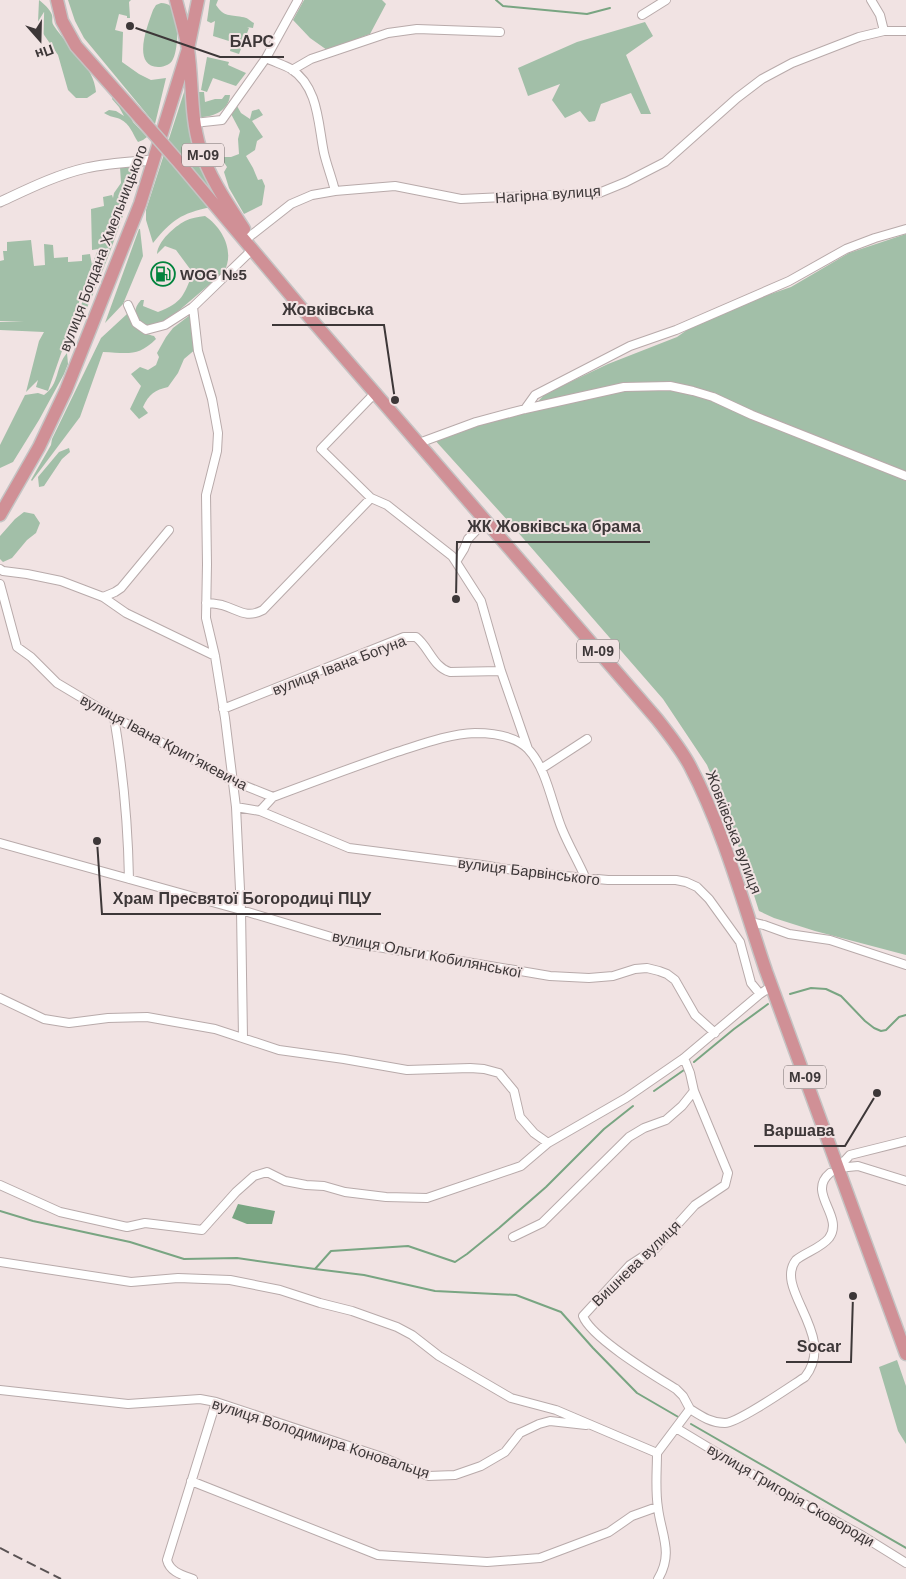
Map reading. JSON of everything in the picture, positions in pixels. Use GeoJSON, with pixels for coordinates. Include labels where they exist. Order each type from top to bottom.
{"type":"FeatureCollection","features":[{"type":"Feature","properties":{"kind":"highway","name":"М-09"},"geometry":{"type":"LineString","coordinates":[[56,0],[62,21],[76,46],[251,243],[304,311],[375,393]]}},
{"type":"Feature","properties":{"kind":"highway"},"geometry":{"type":"LineString","coordinates":[[176,0],[188,49]]}},
{"type":"Feature","properties":{"kind":"highway","name":"вулиця Богдана Хмельницького"},"geometry":{"type":"LineString","coordinates":[[0,515],[30,464],[66,390],[140,204],[188,49],[198,0]]}},
{"type":"Feature","properties":{"kind":"highway","name":"М-09"},"geometry":{"type":"LineString","coordinates":[[188,49],[194,123],[200,148],[222,196],[251,243]]}},
{"type":"Feature","properties":{"kind":"highway","name":"Жовківська вулиця"},"geometry":{"type":"LineString","coordinates":[[375,393],[657,719],[679,748],[690,765],[710,807],[772,986]]}},
{"type":"Feature","properties":{"kind":"highway","name":"М-09"},"geometry":{"type":"LineString","coordinates":[[772,986],[834,1170],[906,1354]]}},
{"type":"Feature","properties":{"kind":"street"},"geometry":{"type":"LineString","coordinates":[[194,123],[222,120],[266,58],[298,0]]}},
{"type":"Feature","properties":{"kind":"street"},"geometry":{"type":"LineString","coordinates":[[642,15],[666,0]]}},
{"type":"Feature","properties":{"kind":"street"},"geometry":{"type":"LineString","coordinates":[[872,0],[880,15],[884,31]]}},
{"type":"Feature","properties":{"kind":"street"},"geometry":{"type":"LineString","coordinates":[[292,70],[311,59],[388,33],[417,29],[500,32]]}},
{"type":"Feature","properties":{"kind":"street","name":"Нагірна вулиця"},"geometry":{"type":"LineString","coordinates":[[128,304],[136,323],[146,330],[165,325],[192,307],[251,243],[291,204],[312,195],[335,190],[395,186],[461,199],[598,193],[626,182],[665,162],[730,104],[762,80],[792,63],[859,36],[884,31],[906,31]]}},
{"type":"Feature","properties":{"kind":"street"},"geometry":{"type":"LineString","coordinates":[[266,58],[292,70],[307,85],[311,92],[316,107],[324,153],[335,190]]}},
{"type":"Feature","properties":{"kind":"street"},"geometry":{"type":"LineString","coordinates":[[0,202],[63,175],[86,168],[154,160]]}},
{"type":"Feature","properties":{"kind":"street"},"geometry":{"type":"LineString","coordinates":[[525,409],[535,395],[630,346],[676,330],[790,280],[846,249],[906,229]]}},
{"type":"Feature","properties":{"kind":"street"},"geometry":{"type":"LineString","coordinates":[[192,307],[198,351],[218,433],[217,451],[206,495],[206,618],[215,656],[236,807],[241,910],[243,1038]]}},
{"type":"Feature","properties":{"kind":"street"},"geometry":{"type":"LineString","coordinates":[[419,443],[476,422],[525,409],[624,387],[670,386],[713,397],[752,415],[906,476]]}},
{"type":"Feature","properties":{"kind":"street"},"geometry":{"type":"LineString","coordinates":[[375,393],[321,449],[371,498],[387,505],[452,556],[481,602],[501,671],[528,749],[541,768],[562,828],[585,877]]}},
{"type":"Feature","properties":{"kind":"street"},"geometry":{"type":"LineString","coordinates":[[206,603],[221,605],[244,614],[254,614],[263,610],[371,498]]}},
{"type":"Feature","properties":{"kind":"street"},"geometry":{"type":"LineString","coordinates":[[456,562],[468,539],[486,521]]}},
{"type":"Feature","properties":{"kind":"street"},"geometry":{"type":"LineString","coordinates":[[103,597],[121,588],[168,530]]}},
{"type":"Feature","properties":{"kind":"street"},"geometry":{"type":"LineString","coordinates":[[0,569],[61,581],[103,597],[126,613],[215,656]]}},
{"type":"Feature","properties":{"kind":"street","name":"вулиця Івана Крипʼякевича"},"geometry":{"type":"LineString","coordinates":[[0,584],[17,647],[31,657],[57,683],[114,717],[233,781],[273,797]]}},
{"type":"Feature","properties":{"kind":"street","name":"вулиця Івана Богуна"},"geometry":{"type":"LineString","coordinates":[[223,709],[404,637],[416,637],[422,642],[443,670],[450,672],[501,671]]}},
{"type":"Feature","properties":{"kind":"street"},"geometry":{"type":"LineString","coordinates":[[114,717],[119,744],[128,841],[128,879]]}},
{"type":"Feature","properties":{"kind":"street"},"geometry":{"type":"LineString","coordinates":[[260,811],[273,797],[373,760],[454,735],[490,733],[518,741],[528,749]]}},
{"type":"Feature","properties":{"kind":"street"},"geometry":{"type":"LineString","coordinates":[[541,768],[587,739]]}},
{"type":"Feature","properties":{"kind":"street","name":"вулиця Барвінського"},"geometry":{"type":"LineString","coordinates":[[236,807],[260,811],[349,848],[532,873],[608,880],[676,880],[686,882],[697,886],[709,899],[740,942],[751,983],[760,994]]}},
{"type":"Feature","properties":{"kind":"street","name":"вулиця Ольги Кобилянської"},"geometry":{"type":"LineString","coordinates":[[0,843],[241,910],[348,942],[550,976],[589,978],[613,976],[635,969],[659,970],[675,980],[695,1015],[715,1033]]}},
{"type":"Feature","properties":{"kind":"street"},"geometry":{"type":"LineString","coordinates":[[751,922],[789,934],[830,940],[906,965]]}},
{"type":"Feature","properties":{"kind":"street"},"geometry":{"type":"LineString","coordinates":[[0,1185],[70,1215],[127,1227],[144,1223],[202,1230],[236,1192],[254,1176],[267,1172],[285,1180],[306,1185],[324,1186],[346,1192],[386,1197],[427,1198],[521,1166],[548,1142],[626,1098],[684,1058],[772,986]]}},
{"type":"Feature","properties":{"kind":"street"},"geometry":{"type":"LineString","coordinates":[[0,998],[44,1019],[69,1023],[108,1018],[147,1017],[215,1029],[279,1050],[407,1070],[484,1069],[499,1073],[514,1091],[520,1117],[534,1133],[548,1142]]}},
{"type":"Feature","properties":{"kind":"street"},"geometry":{"type":"LineString","coordinates":[[513,1237],[542,1223],[629,1137],[644,1128],[666,1120],[682,1106],[694,1092],[690,1073],[684,1058]]}},
{"type":"Feature","properties":{"kind":"street","name":"Вишнева вулиця"},"geometry":{"type":"LineString","coordinates":[[690,1409],[683,1396],[676,1389],[620,1353],[590,1327],[584,1321],[583,1316],[630,1265],[656,1248],[695,1205],[725,1185],[728,1173],[694,1092]]}},
{"type":"Feature","properties":{"kind":"street"},"geometry":{"type":"LineString","coordinates":[[658,1579],[663,1570],[667,1545],[657,1507],[658,1453],[690,1409],[710,1421],[727,1423],[805,1377],[811,1367],[815,1345],[791,1281],[790,1272],[796,1260],[820,1246],[830,1237],[832,1220],[821,1187],[824,1178],[850,1155],[906,1141]]}},
{"type":"Feature","properties":{"kind":"street"},"geometry":{"type":"LineString","coordinates":[[834,1170],[858,1166],[906,1181]]}},
{"type":"Feature","properties":{"kind":"street"},"geometry":{"type":"LineString","coordinates":[[0,1262],[131,1282],[178,1278],[230,1280],[280,1290],[352,1311],[397,1327],[412,1335],[439,1356],[511,1398],[556,1410],[658,1453]]}},
{"type":"Feature","properties":{"kind":"street","name":"вулиця Володимира Коновальця"},"geometry":{"type":"LineString","coordinates":[[0,1390],[128,1404],[200,1399],[216,1402],[382,1456],[428,1476],[455,1475],[481,1466],[505,1452],[520,1433],[538,1424],[550,1421],[596,1426]]}},
{"type":"Feature","properties":{"kind":"street"},"geometry":{"type":"LineString","coordinates":[[193,1579],[176,1573],[168,1565],[168,1560],[216,1402]]}},
{"type":"Feature","properties":{"kind":"street","name":"вулиця Григорія Сковороди"},"geometry":{"type":"LineString","coordinates":[[676,1428],[777,1489],[862,1535],[906,1563]]}},
{"type":"Feature","properties":{"kind":"street"},"geometry":{"type":"LineString","coordinates":[[191,1481],[378,1554],[487,1562],[540,1558],[609,1532],[632,1516],[657,1507]]}},
{"type":"Feature","properties":{"kind":"shaded area"},"geometry":{"type":"Polygon","coordinates":[[[39,0],[50,11],[54,26],[80,57],[91,74],[96,92],[87,98],[76,98],[68,90],[58,55],[42,32],[38,22],[39,0]]]}},
{"type":"Feature","properties":{"kind":"shaded area"},"geometry":{"type":"Polygon","coordinates":[[[68,0],[131,0],[129,2],[130,18],[119,14],[115,30],[123,32],[122,62],[151,80],[166,78],[155,124],[84,38],[75,21],[68,0]]]}},
{"type":"Feature","properties":{"kind":"shaded area"},"geometry":{"type":"Polygon","coordinates":[[[210,0],[218,0],[216,5],[225,14],[245,18],[254,23],[253,28],[247,27],[249,28],[239,54],[230,51],[232,42],[213,36],[215,21],[211,23],[207,21],[210,0]]]}},
{"type":"Feature","properties":{"kind":"shaded area"},"geometry":{"type":"Polygon","coordinates":[[[304,0],[382,0],[386,4],[370,34],[327,50],[310,38],[293,20],[304,0]]]}},
{"type":"Feature","properties":{"kind":"shaded area"},"geometry":{"type":"Polygon","coordinates":[[[161,3],[169,5],[174,12],[177,26],[177,42],[172,61],[166,66],[158,67],[150,65],[145,60],[143,52],[145,34],[153,10],[156,5],[161,3]]]}},
{"type":"Feature","properties":{"kind":"shaded area"},"geometry":{"type":"Polygon","coordinates":[[[645,22],[653,36],[626,55],[651,114],[641,114],[631,93],[601,104],[595,121],[589,122],[580,111],[565,118],[552,100],[560,84],[528,96],[518,68],[577,42],[645,22]]]}},
{"type":"Feature","properties":{"kind":"shaded area"},"geometry":{"type":"Polygon","coordinates":[[[207,57],[229,62],[228,65],[246,73],[236,86],[213,78],[207,92],[201,90],[207,57]]]}},
{"type":"Feature","properties":{"kind":"shaded area"},"geometry":{"type":"Polygon","coordinates":[[[187,83],[189,114],[228,214],[177,150],[172,163],[211,207],[184,215],[166,228],[153,243],[146,220],[146,210],[187,83]]]}},
{"type":"Feature","properties":{"kind":"shaded area"},"geometry":{"type":"Polygon","coordinates":[[[198,92],[204,92],[205,102],[222,99],[225,95],[230,95],[227,105],[220,112],[200,117],[198,92]]]}},
{"type":"Feature","properties":{"kind":"shaded area"},"geometry":{"type":"Polygon","coordinates":[[[114,94],[125,106],[133,122],[147,137],[143,140],[138,142],[124,121],[104,113],[109,110],[116,111],[124,116],[112,99],[114,94]]]}},
{"type":"Feature","properties":{"kind":"shaded area"},"geometry":{"type":"Polygon","coordinates":[[[237,106],[241,113],[250,119],[252,111],[259,109],[263,115],[252,121],[263,137],[257,141],[255,150],[246,156],[258,180],[262,179],[265,186],[262,205],[244,214],[229,188],[224,172],[227,167],[221,158],[239,154],[238,139],[240,131],[230,112],[237,106]]]}},
{"type":"Feature","properties":{"kind":"shaded area"},"geometry":{"type":"Polygon","coordinates":[[[120,167],[132,167],[136,175],[122,217],[99,279],[72,340],[98,249],[92,250],[91,209],[104,206],[103,197],[112,195],[113,198],[121,183],[120,167]]]}},
{"type":"Feature","properties":{"kind":"shaded area"},"geometry":{"type":"Polygon","coordinates":[[[205,216],[222,234],[228,249],[227,264],[224,272],[169,319],[157,325],[146,327],[139,321],[135,312],[141,300],[144,300],[143,306],[158,312],[173,305],[181,297],[193,273],[176,250],[165,246],[157,254],[160,244],[167,235],[185,221],[205,216]]]}},
{"type":"Feature","properties":{"kind":"shaded area"},"geometry":{"type":"Polygon","coordinates":[[[139,229],[143,256],[123,304],[105,323],[139,229]]]}},
{"type":"Feature","properties":{"kind":"shaded area"},"geometry":{"type":"Polygon","coordinates":[[[906,234],[906,955],[815,931],[774,918],[759,911],[732,826],[707,765],[663,699],[433,438],[528,412],[545,394],[608,364],[677,337],[707,316],[791,287],[849,253],[906,234]]]}},
{"type":"Feature","properties":{"kind":"shaded area"},"geometry":{"type":"Polygon","coordinates":[[[31,240],[34,266],[45,265],[44,244],[53,245],[54,258],[68,257],[68,262],[82,261],[82,255],[90,254],[92,265],[48,391],[36,387],[38,380],[26,392],[39,341],[44,332],[0,330],[0,322],[24,321],[0,321],[0,261],[4,260],[3,251],[7,251],[7,242],[31,240]]]}},
{"type":"Feature","properties":{"kind":"shaded area"},"geometry":{"type":"Polygon","coordinates":[[[127,314],[135,327],[142,332],[154,336],[156,339],[144,349],[132,353],[103,352],[80,417],[32,481],[101,338],[127,314]]]}},
{"type":"Feature","properties":{"kind":"shaded area"},"geometry":{"type":"Polygon","coordinates":[[[190,315],[194,326],[197,348],[184,359],[178,373],[168,387],[156,391],[150,396],[143,407],[148,413],[139,419],[130,409],[141,386],[131,374],[140,367],[148,370],[156,365],[159,357],[157,353],[166,337],[173,328],[190,315]]]}},
{"type":"Feature","properties":{"kind":"shaded area"},"geometry":{"type":"Polygon","coordinates":[[[67,353],[68,364],[64,374],[39,420],[13,462],[0,468],[0,445],[25,395],[38,393],[44,395],[49,391],[67,353]]]}},
{"type":"Feature","properties":{"kind":"shaded area"},"geometry":{"type":"Polygon","coordinates":[[[69,448],[70,452],[62,459],[44,486],[39,487],[38,477],[59,452],[69,448]]]}},
{"type":"Feature","properties":{"kind":"shaded area"},"geometry":{"type":"Polygon","coordinates":[[[24,512],[34,514],[40,523],[36,533],[27,540],[12,558],[3,562],[0,559],[0,536],[24,512]]]}},
{"type":"Feature","properties":{"kind":"shaded area"},"geometry":{"type":"Polygon","coordinates":[[[238,1204],[275,1211],[272,1224],[247,1224],[232,1218],[238,1204]]]}},
{"type":"Feature","properties":{"kind":"shaded area"},"geometry":{"type":"Polygon","coordinates":[[[897,1360],[906,1386],[906,1444],[898,1431],[879,1367],[897,1360]]]}},
{"type":"Feature","properties":{"kind":"waterway"},"geometry":{"type":"LineString","coordinates":[[496,0],[503,6],[587,14],[610,8]]}},
{"type":"Feature","properties":{"kind":"waterway"},"geometry":{"type":"LineString","coordinates":[[790,994],[811,988],[826,989],[841,996],[865,1021],[881,1031],[886,1030],[899,1017],[906,1015]]}},
{"type":"Feature","properties":{"kind":"waterway"},"geometry":{"type":"LineString","coordinates":[[694,1062],[768,1004]]}},
{"type":"Feature","properties":{"kind":"waterway"},"geometry":{"type":"LineString","coordinates":[[654,1091],[684,1070]]}},
{"type":"Feature","properties":{"kind":"waterway"},"geometry":{"type":"LineString","coordinates":[[0,1211],[33,1221],[130,1242],[184,1259],[237,1258],[315,1269],[331,1251],[408,1246],[455,1262],[499,1228],[546,1187],[604,1129],[633,1106]]}},
{"type":"Feature","properties":{"kind":"waterway"},"geometry":{"type":"LineString","coordinates":[[315,1269],[364,1275],[435,1291],[516,1295],[561,1312],[637,1393],[680,1418]]}},
{"type":"Feature","properties":{"kind":"waterway"},"geometry":{"type":"LineString","coordinates":[[691,1424],[906,1548]]}},
{"type":"Feature","properties":{"kind":"railway"},"geometry":{"type":"LineString","coordinates":[[0,1548],[61,1579]]}},
{"type":"Feature","properties":{"kind":"place","name":"БАРС"},"geometry":{"type":"Point","coordinates":[130,26]}},
{"type":"Feature","properties":{"kind":"place","name":"WOG №5"},"geometry":{"type":"Point","coordinates":[163,274]}},
{"type":"Feature","properties":{"kind":"place","name":"Жовківська"},"geometry":{"type":"Point","coordinates":[395,400]}},
{"type":"Feature","properties":{"kind":"place","name":"ЖК Жовківська брама"},"geometry":{"type":"Point","coordinates":[456,599]}},
{"type":"Feature","properties":{"kind":"place","name":"Храм Пресвятої Богородиці ПЦУ"},"geometry":{"type":"Point","coordinates":[97,841]}},
{"type":"Feature","properties":{"kind":"place","name":"Варшава"},"geometry":{"type":"Point","coordinates":[877,1093]}},
{"type":"Feature","properties":{"kind":"place","name":"Socar"},"geometry":{"type":"Point","coordinates":[853,1296]}}]}
